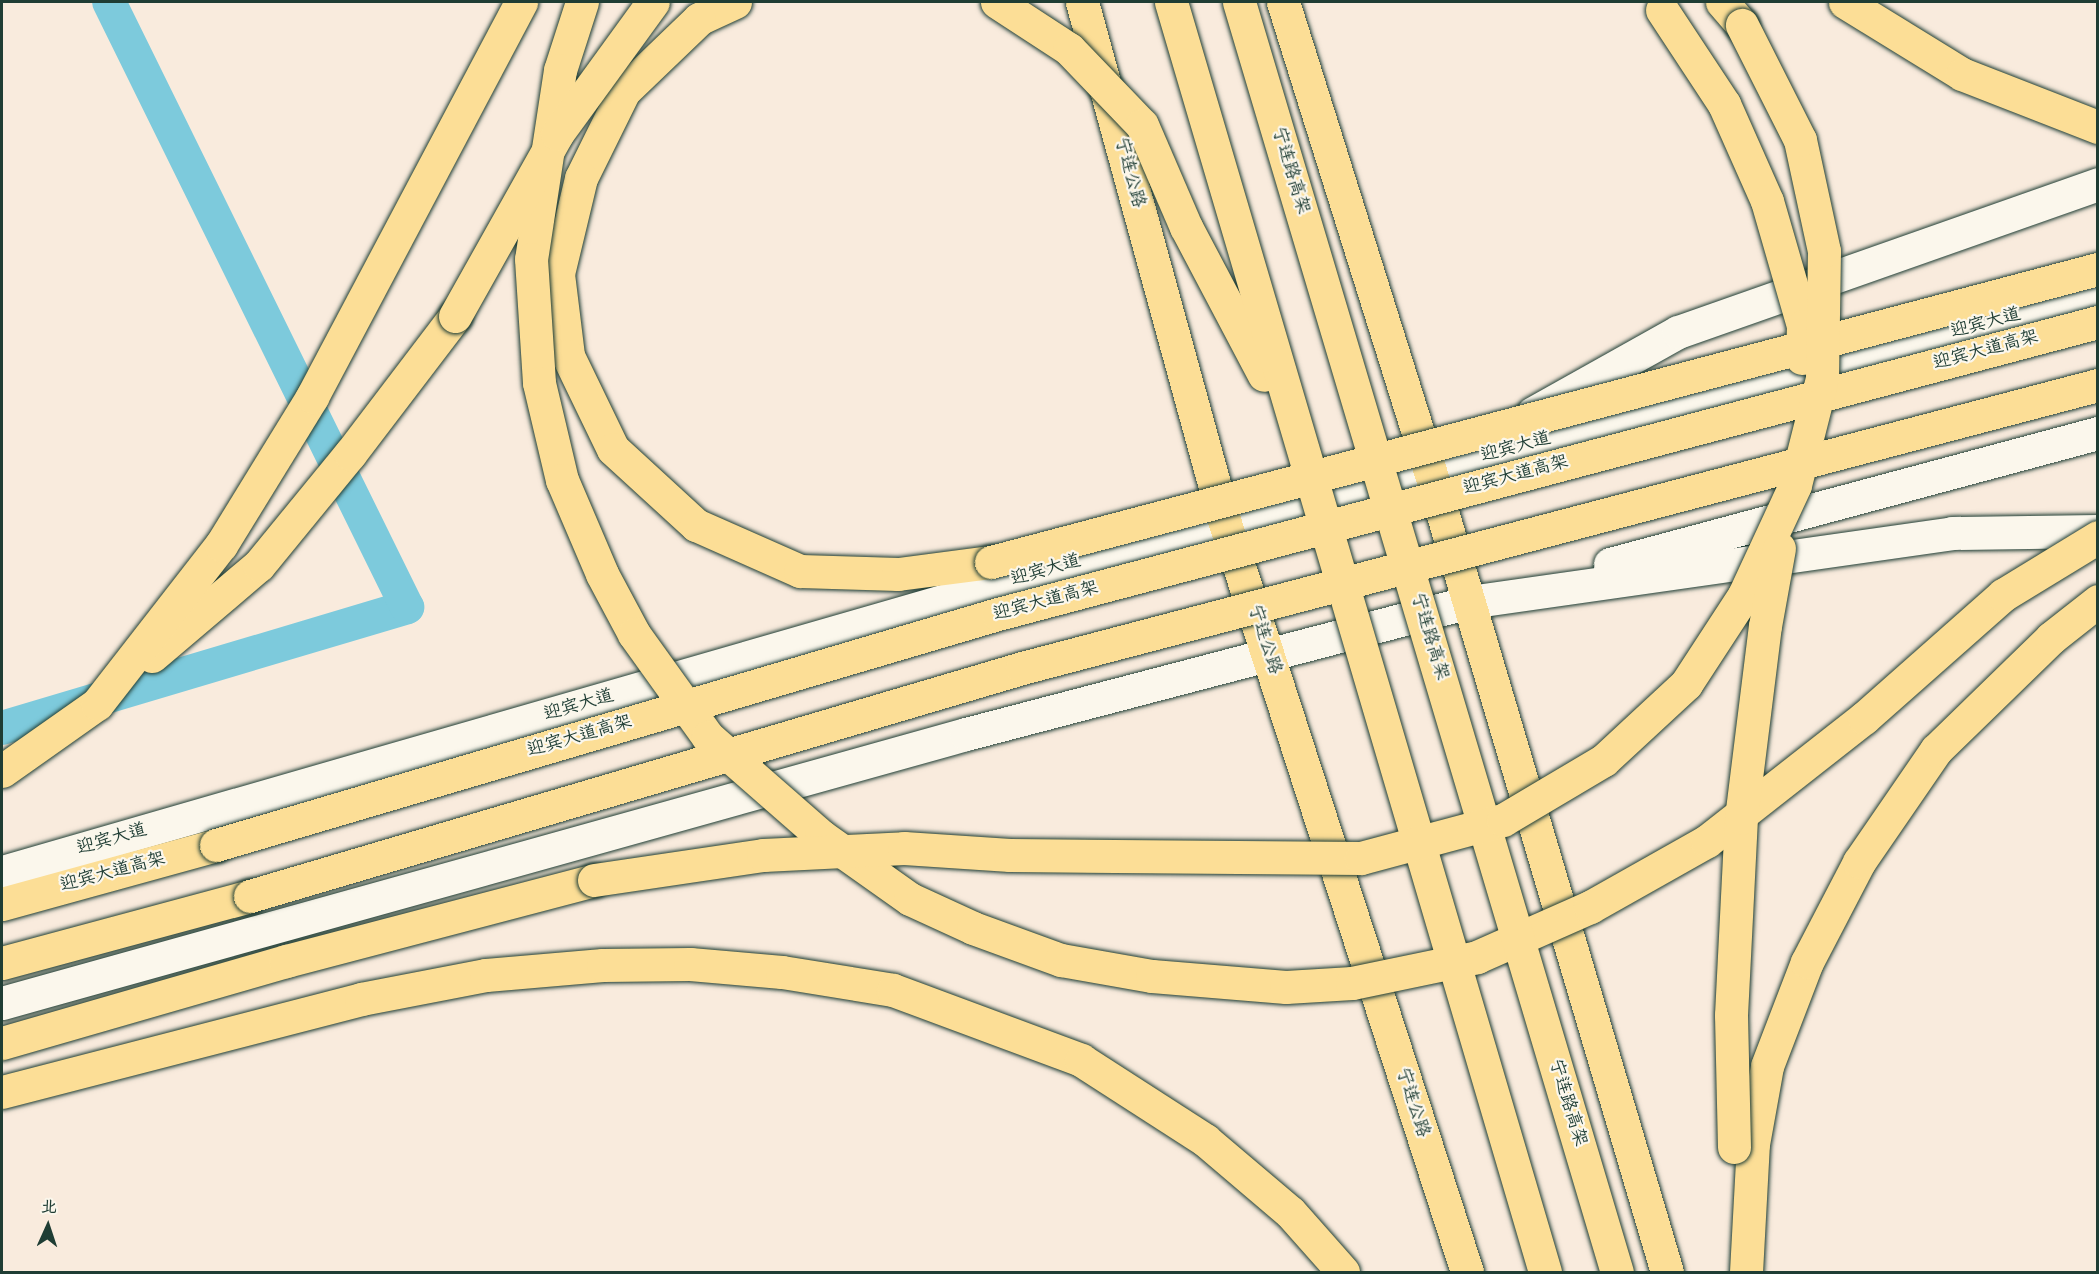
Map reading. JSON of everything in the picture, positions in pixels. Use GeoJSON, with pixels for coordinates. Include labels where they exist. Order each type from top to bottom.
{"type":"FeatureCollection","features":[{"type":"Feature","properties":{"kind":"main road"},"geometry":{"type":"LineString","coordinates":[[97,704],[222,545],[312,397],[521,2]]}},
{"type":"Feature","properties":{"kind":"main road"},"geometry":{"type":"LineString","coordinates":[[582,2],[560,70],[531,259],[539,383],[562,480],[602,574],[634,634],[708,737],[821,836],[910,899],[973,928],[1061,960],[1152,976],[1286,987],[1352,983],[1477,957],[1590,907],[1707,841],[1863,718],[2003,595],[2097,537]]}},
{"type":"Feature","properties":{"kind":"main road"},"geometry":{"type":"LineString","coordinates":[[2,771],[97,704],[259,565],[350,454],[455,316],[557,134],[652,2]]}},
{"type":"Feature","properties":{"kind":"main road"},"geometry":{"type":"LineString","coordinates":[[735,2],[699,19],[624,91],[581,178],[558,274],[568,356],[613,449],[696,525],[800,571],[898,574],[991,562],[2097,269]]}},
{"type":"Feature","properties":{"kind":"main road"},"geometry":{"type":"LineString","coordinates":[[997,2],[1069,48],[1142,125],[1186,227],[1298,440]]}},
{"type":"Feature","properties":{"kind":"main road","name":"宁连公路"},"geometry":{"type":"LineString","coordinates":[[1082,2],[1224,520],[1467,1272]]}},
{"type":"Feature","properties":{"kind":"main road"},"geometry":{"type":"LineString","coordinates":[[1171,2],[1298,440],[1545,1272]]}},
{"type":"Feature","properties":{"kind":"main road","name":"宁连路高架"},"geometry":{"type":"LineString","coordinates":[[1239,2],[1617,1272]]}},
{"type":"Feature","properties":{"kind":"main road"},"geometry":{"type":"LineString","coordinates":[[1283,2],[1430,471],[1667,1272]]}},
{"type":"Feature","properties":{"kind":"main road"},"geometry":{"type":"LineString","coordinates":[[1654,2],[1724,104],[1767,201],[1803,326],[1800,431],[1765,626],[1741,818],[1731,1015],[1744,1145],[1744,1272]]}},
{"type":"Feature","properties":{"kind":"main road"},"geometry":{"type":"LineString","coordinates":[[2,1042],[286,961],[594,880],[763,855],[904,848],[1010,855],[1361,858],[1503,820],[1594,766],[1686,684],[1744,595],[1795,485],[1822,378],[1824,251],[1800,140],[1742,25],[1722,2]]}},
{"type":"Feature","properties":{"kind":"main road"},"geometry":{"type":"LineString","coordinates":[[1845,2],[1962,74],[2097,127]]}},
{"type":"Feature","properties":{"kind":"main road"},"geometry":{"type":"LineString","coordinates":[[1430,471],[1677,332],[2097,184]]}},
{"type":"Feature","properties":{"kind":"main road","name":"迎宾大道"},"geometry":{"type":"LineString","coordinates":[[2,872],[1224,520],[1430,471],[2097,295]]}},
{"type":"Feature","properties":{"kind":"main road","name":"迎宾大道高架"},"geometry":{"type":"LineString","coordinates":[[2,904],[998,614],[2097,322]]}},
{"type":"Feature","properties":{"kind":"main road"},"geometry":{"type":"LineString","coordinates":[[2,963],[250,896],[1022,668],[2097,385]]}},
{"type":"Feature","properties":{"kind":"main road"},"geometry":{"type":"LineString","coordinates":[[2,1003],[966,734],[1469,602],[2097,433]]}},
{"type":"Feature","properties":{"kind":"main road"},"geometry":{"type":"LineString","coordinates":[[1469,602],[1952,533],[2097,531]]}},
{"type":"Feature","properties":{"kind":"main road"},"geometry":{"type":"LineString","coordinates":[[1744,1145],[1767,1066],[1807,962],[1859,862],[1936,750],[2050,638],[2097,601]]}},
{"type":"Feature","properties":{"kind":"main road"},"geometry":{"type":"LineString","coordinates":[[2,1092],[361,999],[486,975],[625,965],[690,964],[782,972],[893,990],[1081,1060],[1205,1140],[1290,1212],[1343,1272]]}},
{"type":"Feature","properties":{"kind":"waterway"},"geometry":{"type":"LineString","coordinates":[[2,728],[407,607],[109,2]]}}]}
